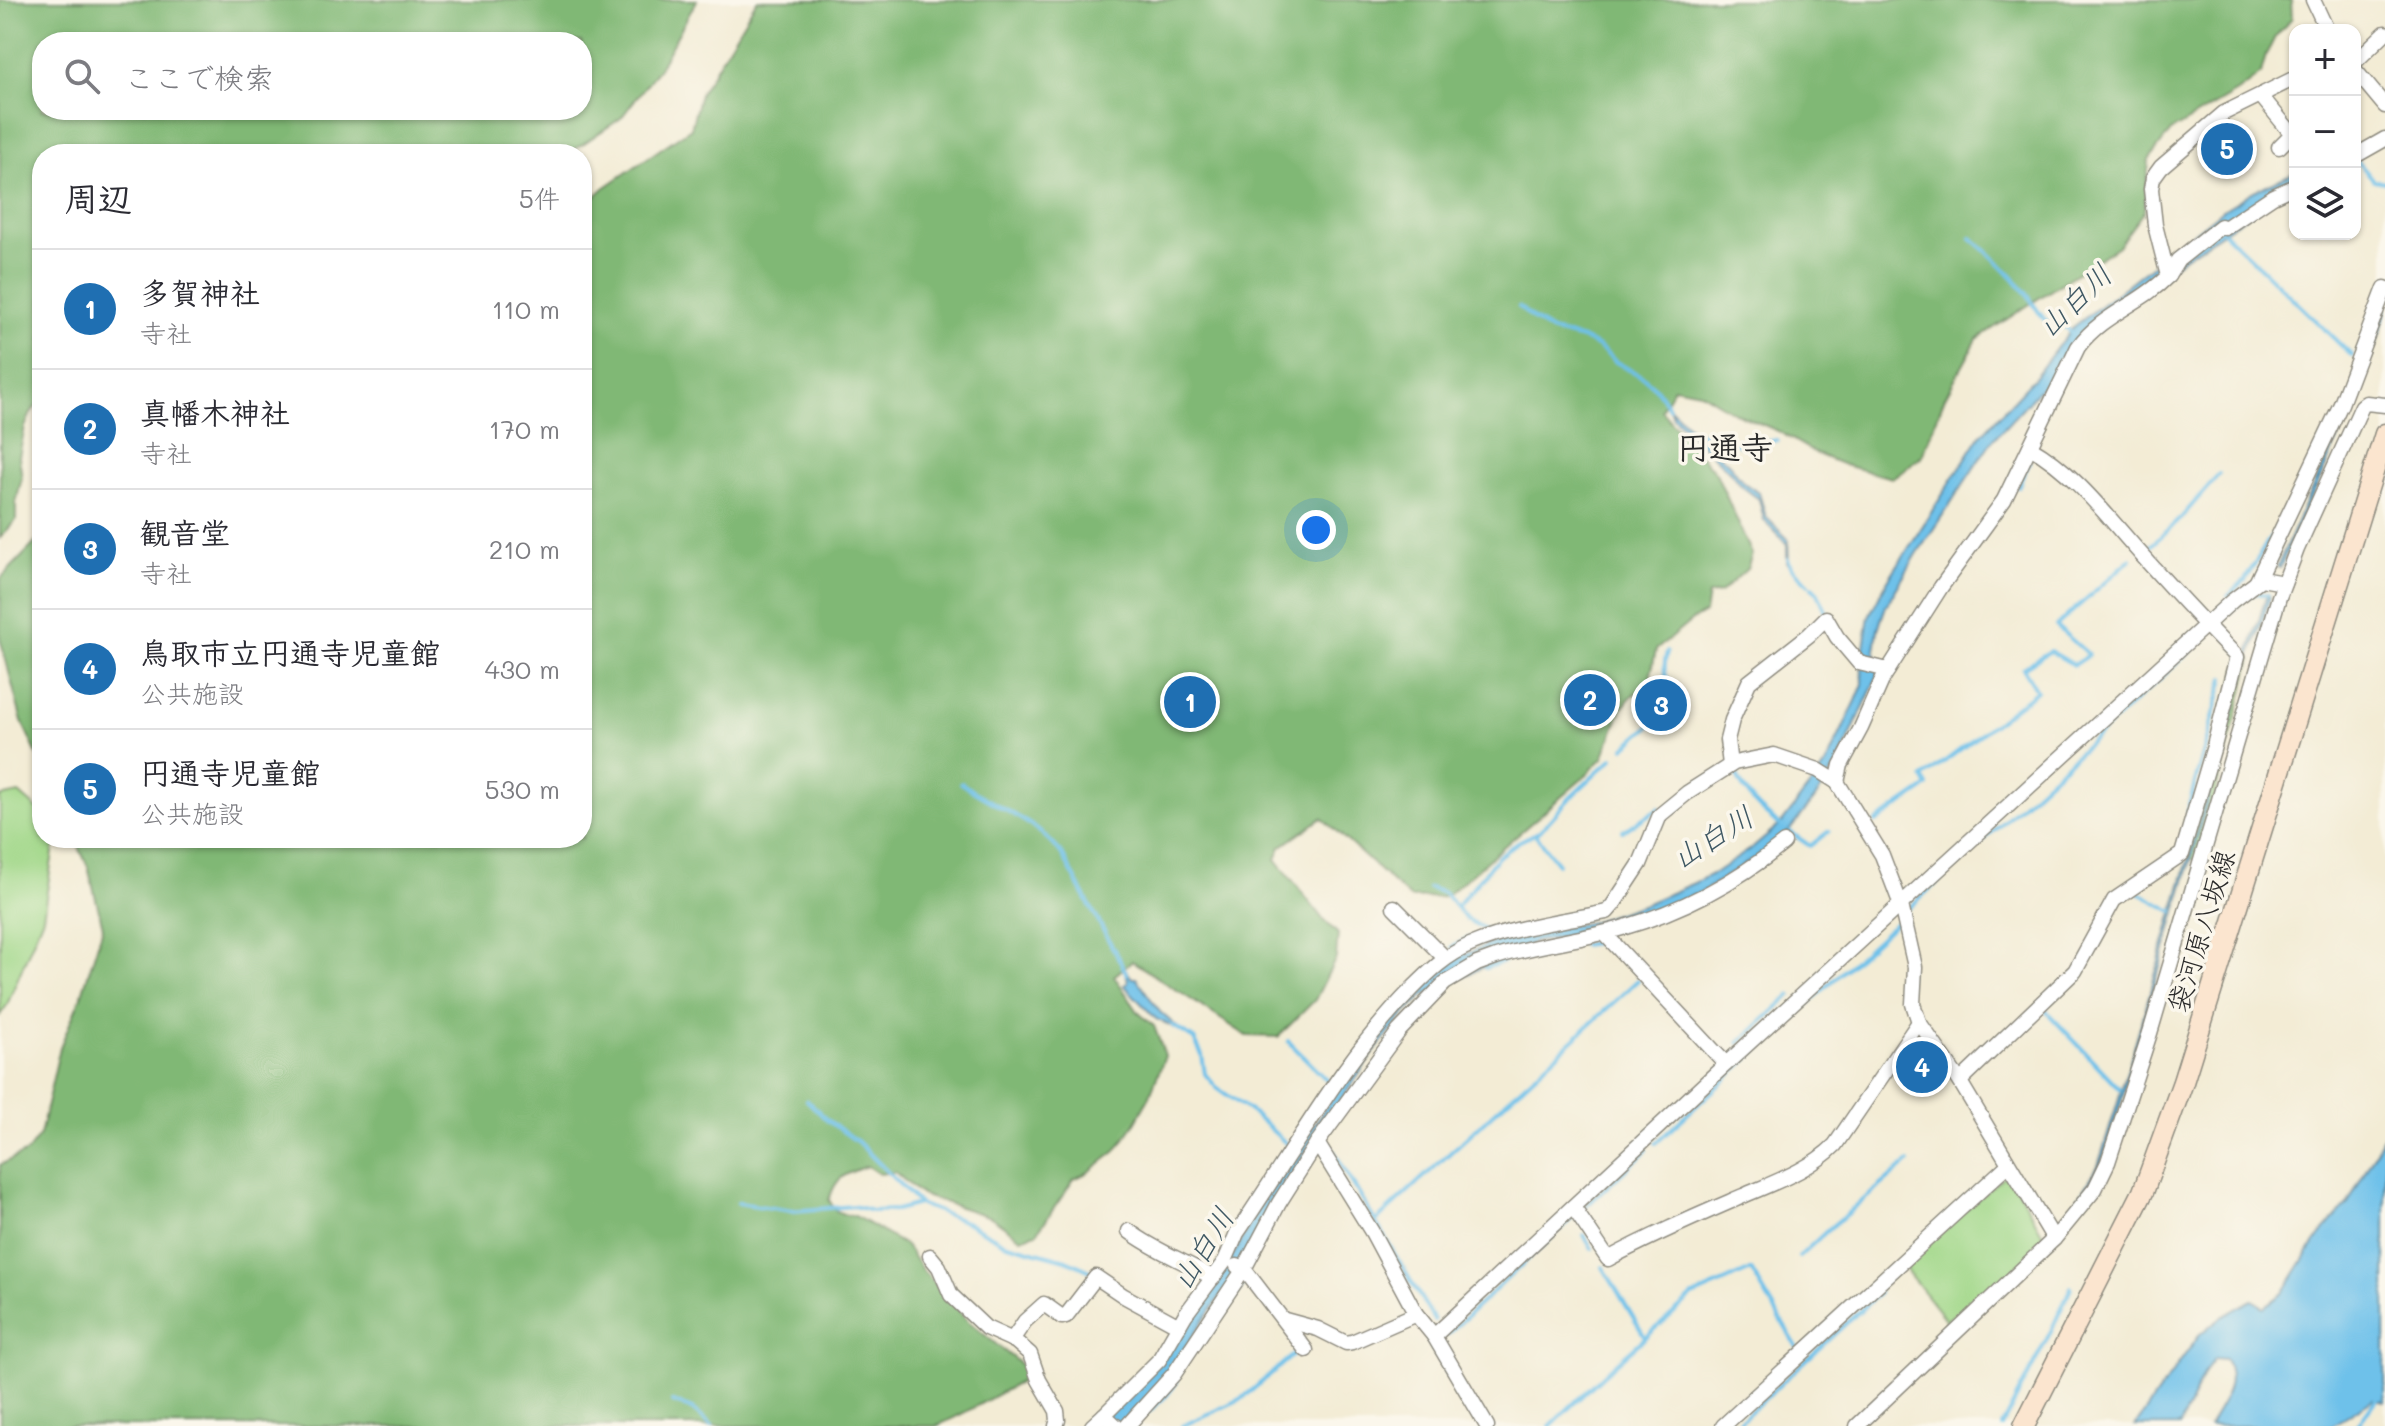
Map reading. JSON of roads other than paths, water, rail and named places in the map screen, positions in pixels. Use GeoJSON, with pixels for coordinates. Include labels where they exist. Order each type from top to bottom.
{"type":"FeatureCollection","features":[{"type":"Feature","properties":{"kind":"main road","name":"袋河原八坂線"},"geometry":{"type":"LineString","coordinates":[[2024,1426],[2143,1192],[2183,1082],[2385,434]]}},
{"type":"Feature","properties":{"kind":"street"},"geometry":{"type":"LineString","coordinates":[[2313,0],[2324,24]]}},
{"type":"Feature","properties":{"kind":"street"},"geometry":{"type":"LineString","coordinates":[[2361,56],[2385,33]]}},
{"type":"Feature","properties":{"kind":"street"},"geometry":{"type":"LineString","coordinates":[[2361,77],[2385,106]]}},
{"type":"Feature","properties":{"kind":"street"},"geometry":{"type":"LineString","coordinates":[[2167,273],[2155,225],[2151,189],[2153,178],[2161,167],[2224,113],[2289,81]]}},
{"type":"Feature","properties":{"kind":"street"},"geometry":{"type":"LineString","coordinates":[[2261,96],[2292,134],[2279,147]]}},
{"type":"Feature","properties":{"kind":"street"},"geometry":{"type":"LineString","coordinates":[[2361,153],[2385,139]]}},
{"type":"Feature","properties":{"kind":"street"},"geometry":{"type":"LineString","coordinates":[[1835,781],[1888,670],[1941,587],[2004,500],[2068,366],[2087,335],[2103,320],[2155,289],[2178,260],[2221,226],[2225,228],[2289,189]]}},
{"type":"Feature","properties":{"kind":"street"},"geometry":{"type":"LineString","coordinates":[[1434,1336],[1726,1064],[2257,581],[2341,404],[2385,288]]}},
{"type":"Feature","properties":{"kind":"street"},"geometry":{"type":"LineString","coordinates":[[1857,1426],[2054,1239],[2095,1189],[2108,1162],[2150,1033],[2284,583],[2362,406],[2366,403],[2385,405]]}},
{"type":"Feature","properties":{"kind":"street"},"geometry":{"type":"LineString","coordinates":[[1960,1081],[2075,971],[2114,900],[2182,854],[2237,657],[2103,510],[2045,455],[2030,447]]}},
{"type":"Feature","properties":{"kind":"street"},"geometry":{"type":"LineString","coordinates":[[2257,581],[2266,579],[2284,583]]}},
{"type":"Feature","properties":{"kind":"street"},"geometry":{"type":"LineString","coordinates":[[1730,765],[1729,730],[1749,682],[1826,618],[1859,663],[1888,670]]}},
{"type":"Feature","properties":{"kind":"street"},"geometry":{"type":"LineString","coordinates":[[1092,1426],[1159,1360],[1225,1261],[1237,1233],[1349,1062],[1386,1016],[1445,958],[1469,945],[1504,933],[1607,912],[1640,864],[1660,815],[1730,765],[1774,755],[1818,770],[1835,781],[1882,855],[1901,905],[1915,967],[1913,1004],[1919,1022],[1960,1081],[2054,1239]]}},
{"type":"Feature","properties":{"kind":"street"},"geometry":{"type":"LineString","coordinates":[[1127,1426],[1174,1374],[1244,1269],[1279,1203],[1317,1143],[1399,1031],[1445,983],[1496,957],[1648,920],[1701,898],[1754,866],[1784,843]]}},
{"type":"Feature","properties":{"kind":"street"},"geometry":{"type":"LineString","coordinates":[[1394,907],[1445,958]]}},
{"type":"Feature","properties":{"kind":"street"},"geometry":{"type":"LineString","coordinates":[[1604,933],[1726,1064]]}},
{"type":"Feature","properties":{"kind":"street"},"geometry":{"type":"LineString","coordinates":[[1573,1207],[1608,1259],[1646,1238],[1799,1171],[1835,1145],[1919,1022]]}},
{"type":"Feature","properties":{"kind":"street"},"geometry":{"type":"LineString","coordinates":[[1317,1143],[1372,1232],[1416,1314],[1434,1336],[1487,1426]]}},
{"type":"Feature","properties":{"kind":"street"},"geometry":{"type":"LineString","coordinates":[[1723,1426],[2008,1165]]}},
{"type":"Feature","properties":{"kind":"street"},"geometry":{"type":"LineString","coordinates":[[1129,1231],[1157,1251],[1176,1257],[1213,1278]]}},
{"type":"Feature","properties":{"kind":"street"},"geometry":{"type":"LineString","coordinates":[[930,1256],[939,1267],[951,1295],[986,1328],[1012,1340],[1030,1354],[1039,1380],[1057,1411],[1056,1426]]}},
{"type":"Feature","properties":{"kind":"street"},"geometry":{"type":"LineString","coordinates":[[1225,1261],[1244,1269],[1306,1350]]}},
{"type":"Feature","properties":{"kind":"street"},"geometry":{"type":"LineString","coordinates":[[1012,1340],[1019,1328],[1044,1304],[1062,1317],[1066,1316],[1096,1277],[1179,1326]]}},
{"type":"Feature","properties":{"kind":"street"},"geometry":{"type":"LineString","coordinates":[[1285,1320],[1318,1329],[1346,1343],[1416,1314]]}},
{"type":"Feature","properties":{"kind":"street"},"geometry":{"type":"LineString","coordinates":[[1104,1415],[1116,1426]]}},
{"type":"Feature","properties":{"kind":"water"},"geometry":{"type":"Polygon","coordinates":[[[2289,175],[2289,187],[2100,318],[1991,442],[1886,606],[1875,651],[1879,673],[1837,765],[1789,831],[1770,848],[1700,893],[1594,932],[1534,942],[1425,995],[1378,1047],[1309,1146],[1237,1272],[1156,1390],[1117,1426],[1096,1426],[1176,1341],[1233,1255],[1260,1205],[1356,1062],[1414,993],[1455,958],[1503,938],[1591,922],[1694,883],[1754,847],[1781,824],[1825,766],[1856,701],[1863,684],[1862,659],[1869,616],[1885,585],[1980,436],[2034,378],[2072,328],[2220,212],[2289,175]]]}},
{"type":"Feature","properties":{"kind":"water"},"geometry":{"type":"Polygon","coordinates":[[[2385,307],[2379,334],[2348,414],[2280,568],[2277,567],[2343,418],[2385,307]]]}},
{"type":"Feature","properties":{"kind":"water"},"geometry":{"type":"Polygon","coordinates":[[[1668,406],[1730,465],[1744,483],[1759,493],[1766,517],[1788,539],[1789,564],[1787,544],[1764,520],[1759,499],[1740,485],[1674,418],[1668,406]]]}},
{"type":"Feature","properties":{"kind":"water"},"geometry":{"type":"Polygon","coordinates":[[[2267,595],[2270,598],[2243,678],[2106,1150],[2095,1177],[2081,1199],[2038,1247],[2083,1191],[2098,1166],[2267,595]]]}},
{"type":"Feature","properties":{"kind":"water"},"geometry":{"type":"Polygon","coordinates":[[[1126,970],[1132,978],[1136,978],[1175,1028],[1156,1019],[1124,985],[1128,983],[1126,970]]]}},
{"type":"Feature","properties":{"kind":"water"},"geometry":{"type":"Polygon","coordinates":[[[2385,1134],[2385,1401],[2373,1399],[2331,1426],[2209,1426],[2226,1394],[2230,1377],[2225,1359],[2215,1358],[2204,1372],[2180,1426],[2135,1426],[2199,1335],[2217,1320],[2252,1300],[2264,1307],[2283,1293],[2319,1236],[2347,1205],[2385,1134]]]}},
{"type":"Feature","properties":{"kind":"waterway"},"geometry":{"type":"LineString","coordinates":[[2361,165],[2374,180],[2385,182]]}},
{"type":"Feature","properties":{"kind":"waterway"},"geometry":{"type":"LineString","coordinates":[[2224,232],[2352,356]]}},
{"type":"Feature","properties":{"kind":"waterway","name":"山白川"},"geometry":{"type":"LineString","coordinates":[[1971,238],[2007,270],[2054,328]]}},
{"type":"Feature","properties":{"kind":"waterway"},"geometry":{"type":"LineString","coordinates":[[1519,307],[1551,331],[1586,340],[1600,348],[1656,388],[1669,408]]}},
{"type":"Feature","properties":{"kind":"waterway","name":"山白川"},"geometry":{"type":"LineString","coordinates":[[2060,326],[2071,332]]}},
{"type":"Feature","properties":{"kind":"waterway"},"geometry":{"type":"LineString","coordinates":[[1694,434],[1719,435],[1742,446],[1777,440]]}},
{"type":"Feature","properties":{"kind":"waterway"},"geometry":{"type":"LineString","coordinates":[[1716,450],[1726,437]]}},
{"type":"Feature","properties":{"kind":"waterway"},"geometry":{"type":"LineString","coordinates":[[2018,487],[2029,462]]}},
{"type":"Feature","properties":{"kind":"waterway"},"geometry":{"type":"LineString","coordinates":[[2145,551],[2181,518],[2219,474]]}},
{"type":"Feature","properties":{"kind":"waterway"},"geometry":{"type":"LineString","coordinates":[[2228,596],[2245,580],[2271,536]]}},
{"type":"Feature","properties":{"kind":"waterway"},"geometry":{"type":"LineString","coordinates":[[1788,559],[1792,568],[1809,584]]}},
{"type":"Feature","properties":{"kind":"waterway"},"geometry":{"type":"LineString","coordinates":[[1876,822],[1928,786],[1923,778],[2037,691],[2023,668],[2050,651],[2074,665],[2089,655],[2056,626],[2131,559]]}},
{"type":"Feature","properties":{"kind":"waterway"},"geometry":{"type":"LineString","coordinates":[[1812,587],[1828,616]]}},
{"type":"Feature","properties":{"kind":"waterway"},"geometry":{"type":"LineString","coordinates":[[2250,596],[2255,593],[2267,595]]}},
{"type":"Feature","properties":{"kind":"waterway"},"geometry":{"type":"LineString","coordinates":[[2229,613],[2240,604]]}},
{"type":"Feature","properties":{"kind":"waterway"},"geometry":{"type":"LineString","coordinates":[[1909,908],[2202,640]]}},
{"type":"Feature","properties":{"kind":"waterway"},"geometry":{"type":"LineString","coordinates":[[1667,652],[1665,671],[1680,696],[1679,700]]}},
{"type":"Feature","properties":{"kind":"waterway"},"geometry":{"type":"LineString","coordinates":[[2187,812],[2224,678]]}},
{"type":"Feature","properties":{"kind":"waterway"},"geometry":{"type":"LineString","coordinates":[[1624,748],[1676,704]]}},
{"type":"Feature","properties":{"kind":"waterway"},"geometry":{"type":"LineString","coordinates":[[1457,906],[1498,857],[1540,831],[1613,758]]}},
{"type":"Feature","properties":{"kind":"waterway","name":"山白川"},"geometry":{"type":"LineString","coordinates":[[1734,769],[1754,802],[1783,827]]}},
{"type":"Feature","properties":{"kind":"waterway"},"geometry":{"type":"LineString","coordinates":[[961,783],[1029,824],[1053,844],[1063,856],[1127,974]]}},
{"type":"Feature","properties":{"kind":"waterway"},"geometry":{"type":"LineString","coordinates":[[1623,831],[1659,808]]}},
{"type":"Feature","properties":{"kind":"waterway"},"geometry":{"type":"LineString","coordinates":[[1790,832],[1810,846],[1829,831]]}},
{"type":"Feature","properties":{"kind":"waterway"},"geometry":{"type":"LineString","coordinates":[[1536,835],[1558,864]]}},
{"type":"Feature","properties":{"kind":"waterway"},"geometry":{"type":"LineString","coordinates":[[1429,888],[1444,893],[1466,919],[1488,931],[1485,932]]}},
{"type":"Feature","properties":{"kind":"waterway"},"geometry":{"type":"LineString","coordinates":[[2139,893],[2173,911]]}},
{"type":"Feature","properties":{"kind":"waterway"},"geometry":{"type":"LineString","coordinates":[[1656,1143],[1899,920]]}},
{"type":"Feature","properties":{"kind":"waterway"},"geometry":{"type":"LineString","coordinates":[[1452,947],[1469,938]]}},
{"type":"Feature","properties":{"kind":"waterway"},"geometry":{"type":"LineString","coordinates":[[1582,945],[1599,942]]}},
{"type":"Feature","properties":{"kind":"waterway"},"geometry":{"type":"LineString","coordinates":[[1907,959],[1907,998]]}},
{"type":"Feature","properties":{"kind":"waterway"},"geometry":{"type":"LineString","coordinates":[[1485,968],[1503,962]]}},
{"type":"Feature","properties":{"kind":"waterway"},"geometry":{"type":"LineString","coordinates":[[1376,1221],[1638,980]]}},
{"type":"Feature","properties":{"kind":"waterway"},"geometry":{"type":"LineString","coordinates":[[1739,1043],[1791,995]]}},
{"type":"Feature","properties":{"kind":"waterway"},"geometry":{"type":"LineString","coordinates":[[2046,1011],[2120,1089]]}},
{"type":"Feature","properties":{"kind":"waterway"},"geometry":{"type":"LineString","coordinates":[[1172,1025],[1194,1039],[1202,1055],[1205,1074],[1217,1088],[1254,1114],[1287,1144]]}},
{"type":"Feature","properties":{"kind":"waterway"},"geometry":{"type":"LineString","coordinates":[[1288,1041],[1328,1081]]}},
{"type":"Feature","properties":{"kind":"waterway"},"geometry":{"type":"LineString","coordinates":[[807,1100],[827,1120],[858,1142],[919,1204],[968,1223],[1004,1243],[1066,1260],[1095,1273]]}},
{"type":"Feature","properties":{"kind":"waterway"},"geometry":{"type":"LineString","coordinates":[[1328,1142],[1434,1320]]}},
{"type":"Feature","properties":{"kind":"waterway"},"geometry":{"type":"LineString","coordinates":[[1584,1208],[1647,1150]]}},
{"type":"Feature","properties":{"kind":"waterway"},"geometry":{"type":"LineString","coordinates":[[1799,1257],[1909,1162]]}},
{"type":"Feature","properties":{"kind":"waterway"},"geometry":{"type":"LineString","coordinates":[[738,1203],[792,1211],[854,1206],[872,1211],[896,1210],[919,1204]]}},
{"type":"Feature","properties":{"kind":"waterway"},"geometry":{"type":"LineString","coordinates":[[1447,1335],[1573,1217]]}},
{"type":"Feature","properties":{"kind":"waterway"},"geometry":{"type":"LineString","coordinates":[[1584,1235],[1592,1249]]}},
{"type":"Feature","properties":{"kind":"waterway"},"geometry":{"type":"LineString","coordinates":[[1603,1267],[1645,1337]]}},
{"type":"Feature","properties":{"kind":"waterway"},"geometry":{"type":"LineString","coordinates":[[1550,1426],[1693,1296],[1751,1270],[1797,1347]]}},
{"type":"Feature","properties":{"kind":"waterway"},"geometry":{"type":"LineString","coordinates":[[1222,1314],[1246,1280]]}},
{"type":"Feature","properties":{"kind":"waterway"},"geometry":{"type":"LineString","coordinates":[[2002,1426],[2071,1287]]}},
{"type":"Feature","properties":{"kind":"waterway"},"geometry":{"type":"LineString","coordinates":[[1735,1426],[1879,1293]]}},
{"type":"Feature","properties":{"kind":"waterway"},"geometry":{"type":"LineString","coordinates":[[1429,1342],[1465,1402]]}},
{"type":"Feature","properties":{"kind":"waterway"},"geometry":{"type":"LineString","coordinates":[[1182,1426],[1243,1398],[1293,1355],[1296,1345]]}},
{"type":"Feature","properties":{"kind":"waterway"},"geometry":{"type":"LineString","coordinates":[[1148,1412],[1177,1381]]}},
{"type":"Feature","properties":{"kind":"waterway"},"geometry":{"type":"LineString","coordinates":[[2357,1426],[2379,1395]]}},
{"type":"Feature","properties":{"kind":"waterway"},"geometry":{"type":"LineString","coordinates":[[673,1402],[692,1409],[712,1426]]}},
{"type":"Feature","properties":{"kind":"place","name":"円通寺児童館"},"geometry":{"type":"Point","coordinates":[2227,149]}},
{"type":"Feature","properties":{"kind":"place","name":"真幡木神社"},"geometry":{"type":"Point","coordinates":[1590,700]}},
{"type":"Feature","properties":{"kind":"place","name":"多賀神社"},"geometry":{"type":"Point","coordinates":[1190,702]}},
{"type":"Feature","properties":{"kind":"place","name":"観音堂"},"geometry":{"type":"Point","coordinates":[1661,705]}},
{"type":"Feature","properties":{"kind":"place","name":"鳥取市立円通寺児童館"},"geometry":{"type":"Point","coordinates":[1922,1067]}},
{"type":"Feature","properties":{"kind":"district","name":"円通寺"},"geometry":{"type":"Point","coordinates":[1725,448]}}]}
